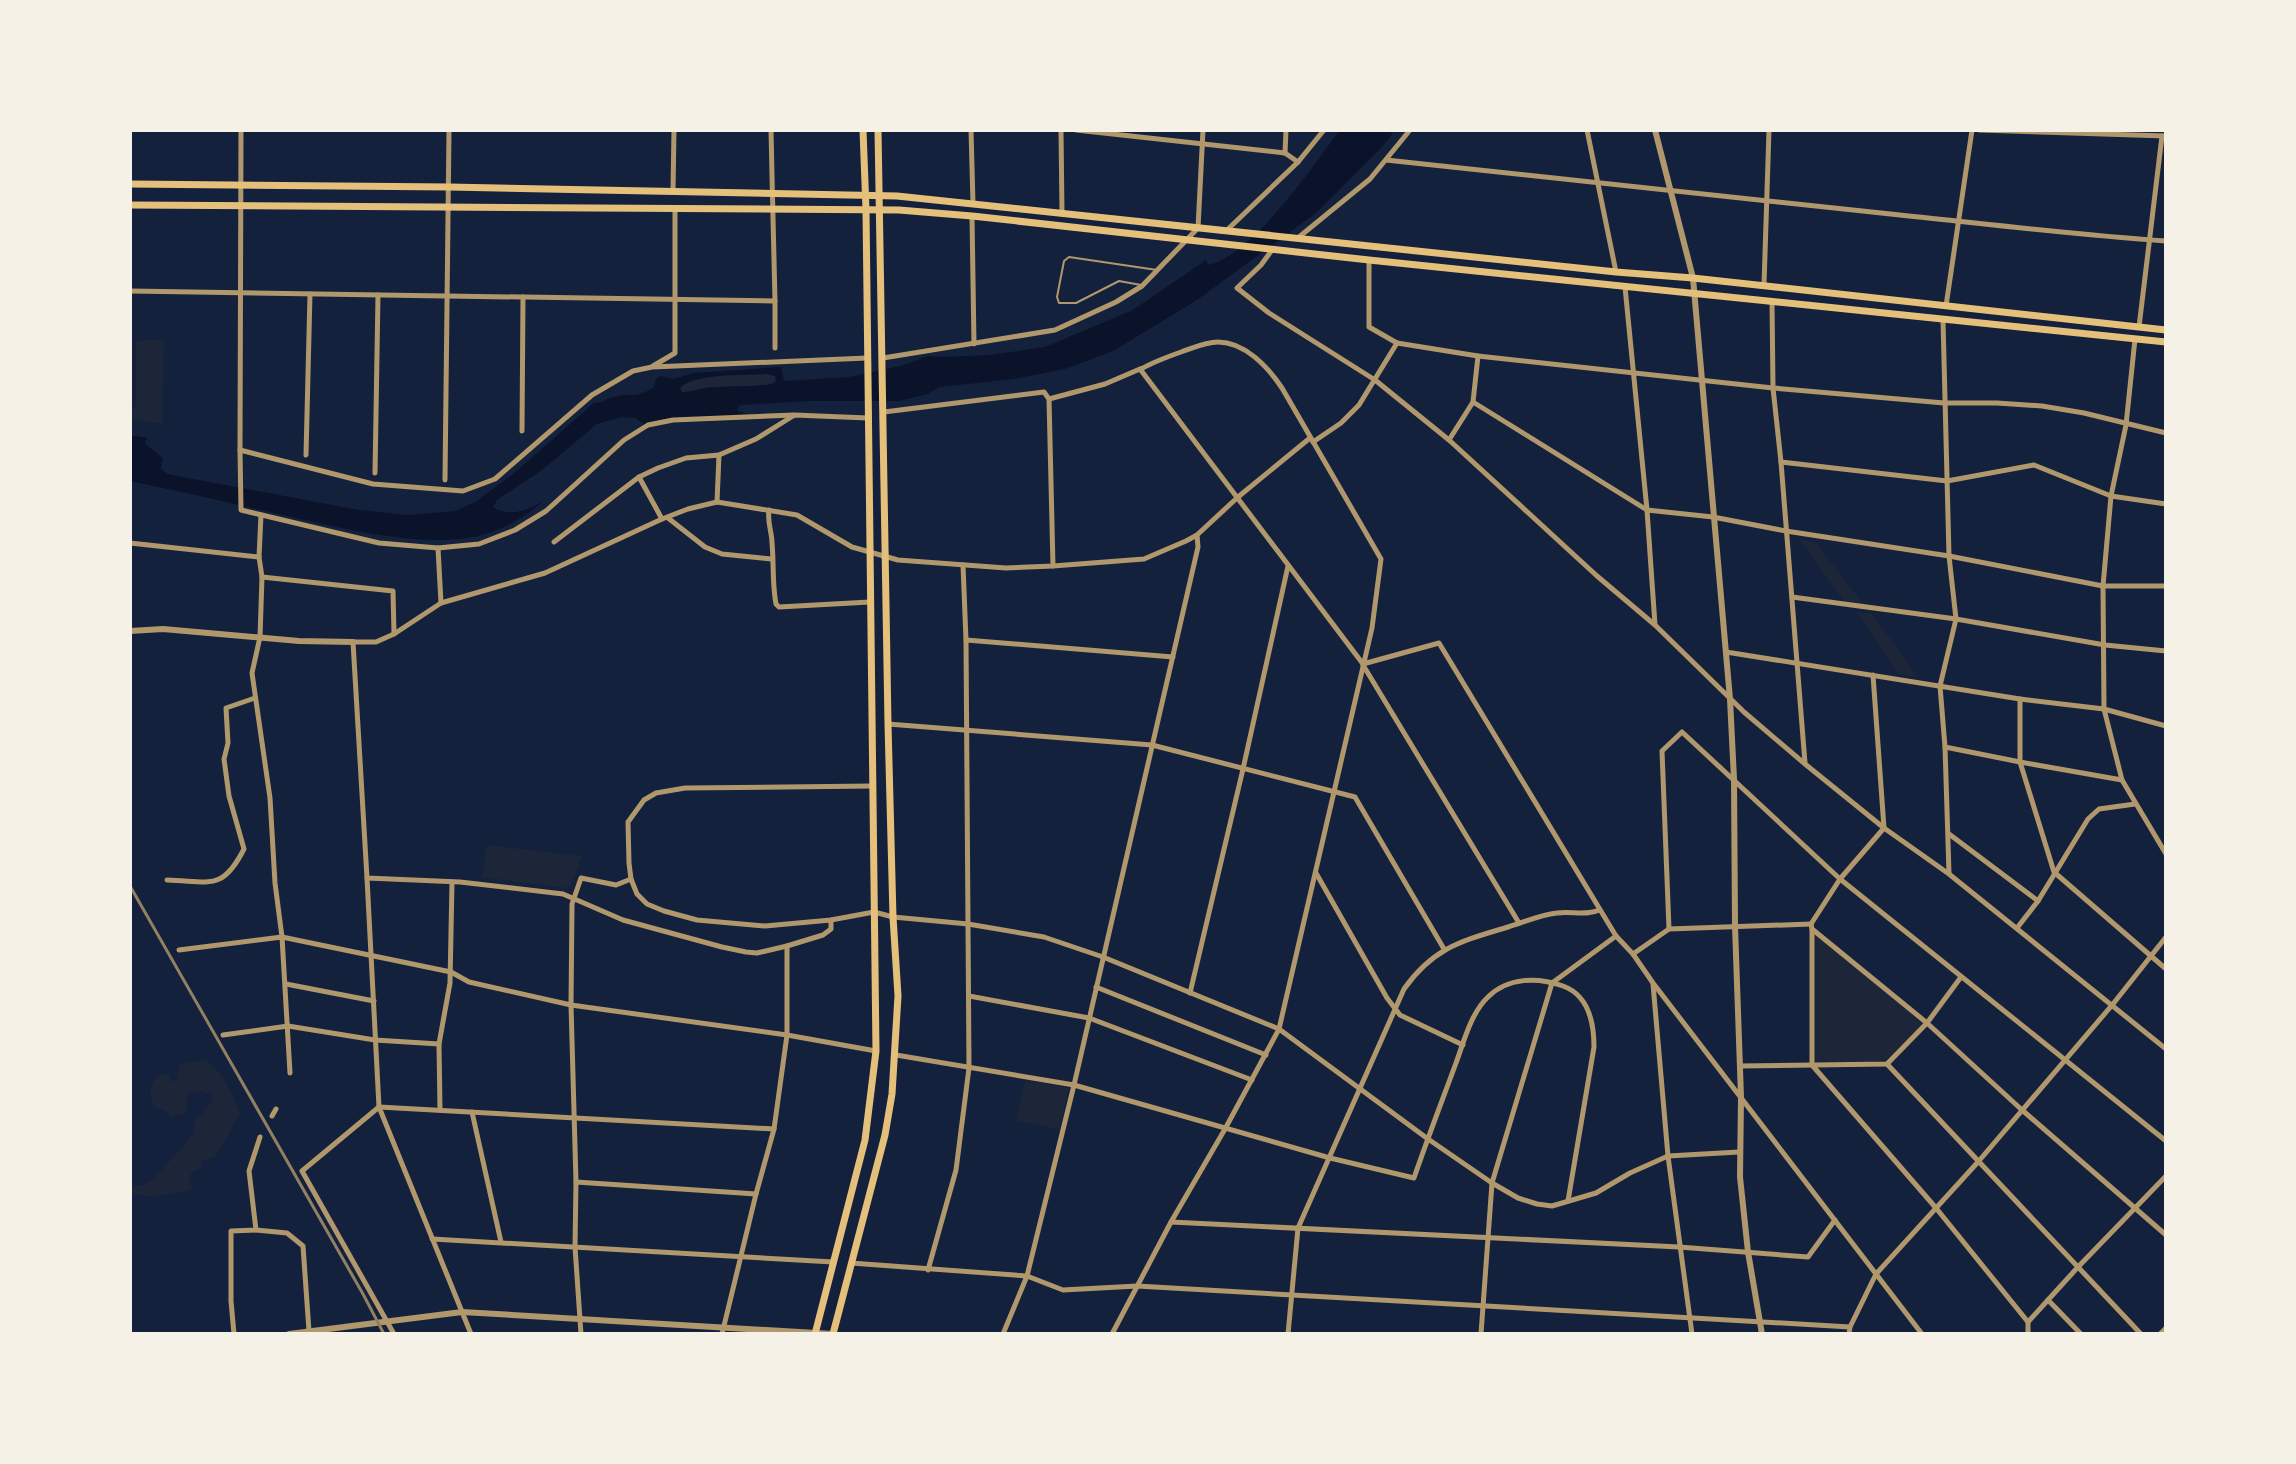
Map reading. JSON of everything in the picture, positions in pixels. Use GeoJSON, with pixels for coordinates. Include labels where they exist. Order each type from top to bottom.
{"type":"FeatureCollection","features":[{"type":"Feature","properties":{"kind":"main road"},"geometry":{"type":"LineString","coordinates":[[815,1334],[865,1140],[876,1051],[863,130]]}},
{"type":"Feature","properties":{"kind":"main road"},"geometry":{"type":"LineString","coordinates":[[833,1334],[885,1135],[896,1055],[898,996],[888,724],[878,130]]}},
{"type":"Feature","properties":{"kind":"main road"},"geometry":{"type":"LineString","coordinates":[[130,184],[880,196],[1693,278],[2166,330]]}},
{"type":"Feature","properties":{"kind":"main road"},"geometry":{"type":"LineString","coordinates":[[130,205],[775,208],[972,216],[2166,342]]}},
{"type":"Feature","properties":{"kind":"street"},"geometry":{"type":"LineString","coordinates":[[241,130],[241,510],[368,541],[438,548],[479,544],[515,530],[546,511],[624,440],[648,425],[673,420],[794,415],[868,418]]}},
{"type":"Feature","properties":{"kind":"street"},"geometry":{"type":"LineString","coordinates":[[445,480],[449,130]]}},
{"type":"Feature","properties":{"kind":"street"},"geometry":{"type":"LineString","coordinates":[[673,191],[674,130]]}},
{"type":"Feature","properties":{"kind":"street"},"geometry":{"type":"LineString","coordinates":[[771,130],[775,208],[775,348]]}},
{"type":"Feature","properties":{"kind":"street"},"geometry":{"type":"LineString","coordinates":[[971,130],[973,204]]}},
{"type":"Feature","properties":{"kind":"street"},"geometry":{"type":"LineString","coordinates":[[1061,130],[1062,214]]}},
{"type":"Feature","properties":{"kind":"street"},"geometry":{"type":"LineString","coordinates":[[1076,130],[1285,153],[1298,162]]}},
{"type":"Feature","properties":{"kind":"street"},"geometry":{"type":"LineString","coordinates":[[883,361],[1055,330],[1116,302],[1142,286],[1198,228],[1203,130]]}},
{"type":"Feature","properties":{"kind":"street"},"geometry":{"type":"LineString","coordinates":[[1285,153],[1286,130]]}},
{"type":"Feature","properties":{"kind":"street"},"geometry":{"type":"LineString","coordinates":[[1226,232],[1298,162],[1324,130]]}},
{"type":"Feature","properties":{"kind":"street"},"geometry":{"type":"LineString","coordinates":[[1298,238],[1370,179],[1410,130]]}},
{"type":"Feature","properties":{"kind":"street"},"geometry":{"type":"LineString","coordinates":[[1587,130],[1616,272]]}},
{"type":"Feature","properties":{"kind":"street"},"geometry":{"type":"LineString","coordinates":[[1655,130],[1693,278],[1730,699],[1741,1097],[1740,1177],[1748,1252],[1762,1334]]}},
{"type":"Feature","properties":{"kind":"street"},"geometry":{"type":"LineString","coordinates":[[1764,286],[1769,130]]}},
{"type":"Feature","properties":{"kind":"street"},"geometry":{"type":"LineString","coordinates":[[1946,306],[1972,130]]}},
{"type":"Feature","properties":{"kind":"street"},"geometry":{"type":"LineString","coordinates":[[1979,130],[2164,136],[2139,327]]}},
{"type":"Feature","properties":{"kind":"street"},"geometry":{"type":"LineString","coordinates":[[1386,160],[1600,185],[2166,241]]}},
{"type":"Feature","properties":{"kind":"street"},"geometry":{"type":"LineString","coordinates":[[652,367],[675,353],[675,207]]}},
{"type":"Feature","properties":{"kind":"street"},"geometry":{"type":"LineString","coordinates":[[972,216],[974,344]]}},
{"type":"Feature","properties":{"kind":"street"},"geometry":{"type":"LineString","coordinates":[[1272,250],[1237,288],[1269,313],[1375,380],[1449,440],[1655,625],[1730,699],[1805,764],[1884,828],[1949,874],[2166,1049]]}},
{"type":"Feature","properties":{"kind":"street"},"geometry":{"type":"LineString","coordinates":[[1369,260],[1369,327],[1397,343],[1478,356],[1773,388],[1944,403],[2042,406],[2166,433]]}},
{"type":"Feature","properties":{"kind":"street"},"geometry":{"type":"LineString","coordinates":[[1625,286],[1655,625]]}},
{"type":"Feature","properties":{"kind":"street"},"geometry":{"type":"LineString","coordinates":[[130,291],[775,301]]}},
{"type":"Feature","properties":{"kind":"street"},"geometry":{"type":"LineString","coordinates":[[306,455],[310,294]]}},
{"type":"Feature","properties":{"kind":"street"},"geometry":{"type":"LineString","coordinates":[[375,473],[378,295]]}},
{"type":"Feature","properties":{"kind":"street"},"geometry":{"type":"LineString","coordinates":[[522,431],[523,297]]}},
{"type":"Feature","properties":{"kind":"street"},"geometry":{"type":"LineString","coordinates":[[1772,301],[1773,388],[1805,764]]}},
{"type":"Feature","properties":{"kind":"street"},"geometry":{"type":"LineString","coordinates":[[1943,320],[1949,556],[1956,619],[1940,686],[1949,874]]}},
{"type":"Feature","properties":{"kind":"street"},"geometry":{"type":"LineString","coordinates":[[2135,339],[2126,425],[2111,496],[2103,586],[2104,709],[2122,780],[2166,854]]}},
{"type":"Feature","properties":{"kind":"street"},"geometry":{"type":"LineString","coordinates":[[1049,399],[1105,384],[1173,355],[1215,342],[1237,346],[1271,371],[1381,559],[1372,628],[1279,1029],[1112,1334]]}},
{"type":"Feature","properties":{"kind":"street"},"geometry":{"type":"LineString","coordinates":[[130,631],[163,629],[376,642],[394,634],[441,603],[545,573],[664,518],[717,502],[797,515],[852,547],[898,560],[1006,568],[1144,559],[1197,535],[1238,497],[1312,440],[1341,423],[1359,405],[1397,343]]}},
{"type":"Feature","properties":{"kind":"street"},"geometry":{"type":"LineString","coordinates":[[1449,440],[1473,402],[1478,356]]}},
{"type":"Feature","properties":{"kind":"street"},"geometry":{"type":"LineString","coordinates":[[240,452],[373,484],[463,491],[495,479],[592,395],[633,371],[652,367],[867,360]]}},
{"type":"Feature","properties":{"kind":"street"},"geometry":{"type":"LineString","coordinates":[[1140,369],[1363,664],[1519,923]]}},
{"type":"Feature","properties":{"kind":"street"},"geometry":{"type":"LineString","coordinates":[[884,412],[1044,392],[1049,399],[1053,566]]}},
{"type":"Feature","properties":{"kind":"street"},"geometry":{"type":"LineString","coordinates":[[1473,402],[1647,510],[1713,517],[1949,556],[2103,586],[2166,586]]}},
{"type":"Feature","properties":{"kind":"street"},"geometry":{"type":"LineString","coordinates":[[554,542],[639,477],[686,458],[719,455],[756,439],[794,415]]}},
{"type":"Feature","properties":{"kind":"street"},"geometry":{"type":"LineString","coordinates":[[717,502],[719,455]]}},
{"type":"Feature","properties":{"kind":"street"},"geometry":{"type":"LineString","coordinates":[[1781,462],[1947,481],[2034,465],[2111,496],[2166,504]]}},
{"type":"Feature","properties":{"kind":"street"},"geometry":{"type":"LineString","coordinates":[[639,477],[664,518],[705,547],[722,554],[771,559]]}},
{"type":"Feature","properties":{"kind":"street"},"geometry":{"type":"LineString","coordinates":[[769,510],[774,594],[779,607],[870,602]]}},
{"type":"Feature","properties":{"kind":"street"},"geometry":{"type":"LineString","coordinates":[[261,515],[260,637],[252,673],[270,798],[286,984],[290,1073]]}},
{"type":"Feature","properties":{"kind":"street"},"geometry":{"type":"LineString","coordinates":[[1003,1334],[1027,1276],[1074,1085],[1198,547],[1197,535]]}},
{"type":"Feature","properties":{"kind":"street"},"geometry":{"type":"LineString","coordinates":[[130,543],[259,557]]}},
{"type":"Feature","properties":{"kind":"street"},"geometry":{"type":"LineString","coordinates":[[438,548],[441,603]]}},
{"type":"Feature","properties":{"kind":"street"},"geometry":{"type":"LineString","coordinates":[[928,1270],[956,1170],[969,1068],[963,565]]}},
{"type":"Feature","properties":{"kind":"street"},"geometry":{"type":"LineString","coordinates":[[1190,993],[1288,566]]}},
{"type":"Feature","properties":{"kind":"street"},"geometry":{"type":"LineString","coordinates":[[262,577],[393,591],[394,634]]}},
{"type":"Feature","properties":{"kind":"street"},"geometry":{"type":"LineString","coordinates":[[1792,597],[1956,619],[2105,645],[2166,651]]}},
{"type":"Feature","properties":{"kind":"street"},"geometry":{"type":"LineString","coordinates":[[966,640],[1173,657]]}},
{"type":"Feature","properties":{"kind":"street"},"geometry":{"type":"LineString","coordinates":[[353,642],[379,1107],[471,1334]]}},
{"type":"Feature","properties":{"kind":"street"},"geometry":{"type":"LineString","coordinates":[[1363,664],[1439,643],[1616,936],[1633,954],[1922,1334]]}},
{"type":"Feature","properties":{"kind":"street"},"geometry":{"type":"LineString","coordinates":[[1726,652],[2020,699],[2104,709],[2166,726]]}},
{"type":"Feature","properties":{"kind":"street"},"geometry":{"type":"LineString","coordinates":[[1873,675],[1884,828],[1840,879],[1812,926],[1812,1065],[1936,1208],[2028,1322],[2028,1334]]}},
{"type":"Feature","properties":{"kind":"street"},"geometry":{"type":"LineString","coordinates":[[167,880],[215,882],[224,878],[235,866],[244,849],[227,785],[224,759],[228,743],[226,708],[255,698]]}},
{"type":"Feature","properties":{"kind":"street"},"geometry":{"type":"LineString","coordinates":[[2020,699],[2020,762],[2054,872],[2166,969]]}},
{"type":"Feature","properties":{"kind":"street"},"geometry":{"type":"LineString","coordinates":[[888,724],[1152,745],[1355,797],[1444,949]]}},
{"type":"Feature","properties":{"kind":"street"},"geometry":{"type":"LineString","coordinates":[[1669,929],[1662,751],[1682,732],[1840,879],[2166,1141]]}},
{"type":"Feature","properties":{"kind":"street"},"geometry":{"type":"LineString","coordinates":[[1945,747],[2122,780]]}},
{"type":"Feature","properties":{"kind":"street"},"geometry":{"type":"LineString","coordinates":[[872,786],[685,788],[656,793],[644,800],[628,822],[631,879],[637,894],[647,904],[697,920],[726,925],[765,926],[831,920],[874,912],[1044,937],[1103,957],[1279,1029],[1492,1183],[1518,1198],[1537,1204],[1552,1206],[1596,1193],[1668,1156],[1739,1152]]}},
{"type":"Feature","properties":{"kind":"street"},"geometry":{"type":"LineString","coordinates":[[2017,928],[2038,901],[2088,819],[2099,809],[2135,804]]}},
{"type":"Feature","properties":{"kind":"street"},"geometry":{"type":"LineString","coordinates":[[1949,834],[2038,901]]}},
{"type":"Feature","properties":{"kind":"street"},"geometry":{"type":"LineString","coordinates":[[1315,872],[1400,1015],[1463,1045]]}},
{"type":"Feature","properties":{"kind":"street"},"geometry":{"type":"LineString","coordinates":[[367,878],[452,882],[573,896],[623,920],[734,950],[757,953],[823,935],[831,929],[831,920]]}},
{"type":"Feature","properties":{"kind":"street"},"geometry":{"type":"LineString","coordinates":[[581,1334],[575,1247],[571,1005],[573,896],[581,878],[616,885],[631,879]]}},
{"type":"Feature","properties":{"kind":"street"},"geometry":{"type":"LineString","coordinates":[[440,1110],[439,1044],[451,972],[452,882]]}},
{"type":"Feature","properties":{"kind":"street"},"geometry":{"type":"LineString","coordinates":[[1288,1334],[1298,1228],[1404,989],[1414,975],[1444,949],[1465,940],[1556,913],[1592,914],[1599,910]]}},
{"type":"Feature","properties":{"kind":"street"},"geometry":{"type":"LineString","coordinates":[[1633,954],[1669,929],[1812,926],[1927,1023],[2166,1235]]}},
{"type":"Feature","properties":{"kind":"street"},"geometry":{"type":"LineString","coordinates":[[1481,1334],[1492,1183],[1552,983],[1616,936]]}},
{"type":"Feature","properties":{"kind":"street"},"geometry":{"type":"LineString","coordinates":[[179,950],[282,937],[451,972],[469,982],[571,1005],[787,1035],[876,1051]]}},
{"type":"Feature","properties":{"kind":"street"},"geometry":{"type":"LineString","coordinates":[[851,1263],[1027,1276],[1063,1290],[1137,1286],[1760,1321],[1850,1330],[1876,1274],[1978,1162],[2166,937]]}},
{"type":"Feature","properties":{"kind":"street"},"geometry":{"type":"LineString","coordinates":[[723,1331],[774,1129],[787,1035],[787,946]]}},
{"type":"Feature","properties":{"kind":"street"},"geometry":{"type":"LineString","coordinates":[[1740,1066],[1887,1064],[1927,1023],[1961,977]]}},
{"type":"Feature","properties":{"kind":"street"},"geometry":{"type":"LineString","coordinates":[[896,1055],[1074,1085],[1330,1158],[1414,1178],[1473,1019],[1489,995],[1505,985],[1526,980],[1552,983],[1564,986],[1585,1003],[1594,1030],[1594,1047],[1568,1201]]}},
{"type":"Feature","properties":{"kind":"street"},"geometry":{"type":"LineString","coordinates":[[1653,983],[1668,1156],[1692,1334]]}},
{"type":"Feature","properties":{"kind":"street"},"geometry":{"type":"LineString","coordinates":[[286,984],[374,1001]]}},
{"type":"Feature","properties":{"kind":"street"},"geometry":{"type":"LineString","coordinates":[[1096,987],[1266,1055]]}},
{"type":"Feature","properties":{"kind":"street"},"geometry":{"type":"LineString","coordinates":[[969,996],[1089,1018],[1252,1080]]}},
{"type":"Feature","properties":{"kind":"street"},"geometry":{"type":"LineString","coordinates":[[223,1035],[288,1026],[375,1040],[439,1044]]}},
{"type":"Feature","properties":{"kind":"street"},"geometry":{"type":"LineString","coordinates":[[1887,1064],[2141,1334]]}},
{"type":"Feature","properties":{"kind":"street"},"geometry":{"type":"LineString","coordinates":[[394,1334],[302,1171],[379,1107],[774,1129]]}},
{"type":"Feature","properties":{"kind":"street"},"geometry":{"type":"LineString","coordinates":[[272,1116],[276,1109]]}},
{"type":"Feature","properties":{"kind":"street"},"geometry":{"type":"LineString","coordinates":[[472,1112],[501,1242]]}},
{"type":"Feature","properties":{"kind":"street"},"geometry":{"type":"LineString","coordinates":[[256,1230],[249,1171],[260,1137]]}},
{"type":"Feature","properties":{"kind":"street"},"geometry":{"type":"LineString","coordinates":[[2028,1322],[2166,1176]]}},
{"type":"Feature","properties":{"kind":"street"},"geometry":{"type":"LineString","coordinates":[[576,1182],[756,1194]]}},
{"type":"Feature","properties":{"kind":"street"},"geometry":{"type":"LineString","coordinates":[[1171,1222],[1679,1247],[1808,1257],[1835,1220]]}},
{"type":"Feature","properties":{"kind":"street"},"geometry":{"type":"LineString","coordinates":[[234,1334],[231,1231],[256,1230],[287,1233],[303,1246],[309,1331]]}},
{"type":"Feature","properties":{"kind":"street"},"geometry":{"type":"LineString","coordinates":[[432,1239],[833,1262]]}},
{"type":"Feature","properties":{"kind":"street"},"geometry":{"type":"LineString","coordinates":[[2048,1300],[2081,1334]]}},
{"type":"Feature","properties":{"kind":"street"},"geometry":{"type":"LineString","coordinates":[[289,1334],[462,1312],[723,1331],[833,1334]]}},
{"type":"Feature","properties":{"kind":"street"},"geometry":{"type":"LineString","coordinates":[[364,1324],[369,1334]]}},
{"type":"Feature","properties":{"kind":"street"},"geometry":{"type":"LineString","coordinates":[[2160,1334],[2166,1328]]}},
{"type":"Feature","properties":{"kind":"lane"},"geometry":{"type":"LineString","coordinates":[[1142,286],[1119,281],[1076,303],[1059,303],[1057,297],[1064,261],[1069,257],[1157,270]]}},
{"type":"Feature","properties":{"kind":"shaded area"},"geometry":{"type":"Polygon","coordinates":[[[1340,130],[1395,130],[1316,213],[1197,300],[1113,351],[1065,369],[1013,379],[940,387],[928,394],[899,401],[741,405],[738,411],[747,414],[644,424],[635,418],[621,417],[597,424],[542,470],[497,500],[493,507],[513,512],[526,510],[545,500],[529,513],[494,531],[451,540],[374,534],[130,481],[130,435],[148,438],[145,444],[163,458],[161,468],[167,474],[359,510],[408,515],[455,511],[475,502],[513,474],[594,403],[642,393],[654,387],[660,376],[674,379],[693,373],[781,367],[784,381],[849,377],[904,365],[928,356],[990,355],[1045,347],[1133,310],[1206,260],[1208,265],[1243,245],[1280,208],[1340,130]],[[775,376],[708,377],[686,383],[680,388],[682,392],[710,387],[765,385],[776,381],[775,376]]]}},
{"type":"Feature","properties":{"kind":"shaded area"},"geometry":{"type":"Polygon","coordinates":[[[164,339],[162,424],[130,418],[130,407],[136,407],[136,341],[164,339]]]}},
{"type":"Feature","properties":{"kind":"shaded area"},"geometry":{"type":"Polygon","coordinates":[[[775,376],[776,381],[768,385],[687,392],[682,392],[680,388],[707,377],[775,376]]]}},
{"type":"Feature","properties":{"kind":"shaded area"},"geometry":{"type":"Polygon","coordinates":[[[1799,539],[1815,542],[1864,605],[1845,602],[1799,539]]]}},
{"type":"Feature","properties":{"kind":"shaded area"},"geometry":{"type":"Polygon","coordinates":[[[1857,612],[1872,614],[1918,677],[1898,674],[1857,612]]]}},
{"type":"Feature","properties":{"kind":"shaded area"},"geometry":{"type":"Polygon","coordinates":[[[487,845],[581,858],[571,885],[565,888],[482,877],[487,845]]]}},
{"type":"Feature","properties":{"kind":"shaded area"},"geometry":{"type":"Polygon","coordinates":[[[1812,932],[1923,1023],[1884,1063],[1813,1062],[1812,932]]]}},
{"type":"Feature","properties":{"kind":"shaded area"},"geometry":{"type":"Polygon","coordinates":[[[206,1060],[227,1084],[240,1114],[216,1156],[201,1162],[201,1168],[191,1173],[192,1189],[155,1197],[130,1194],[130,1186],[153,1180],[193,1135],[195,1122],[213,1100],[212,1095],[200,1091],[190,1093],[186,1100],[187,1112],[171,1118],[165,1111],[153,1106],[151,1093],[154,1081],[159,1074],[168,1075],[171,1081],[176,1081],[180,1063],[206,1060]]]}},
{"type":"Feature","properties":{"kind":"shaded area"},"geometry":{"type":"Polygon","coordinates":[[[1025,1081],[1069,1088],[1059,1129],[1016,1121],[1025,1081]]]}},
{"type":"Feature","properties":{"kind":"railway"},"geometry":{"type":"LineString","coordinates":[[130,886],[384,1334]]}}]}
